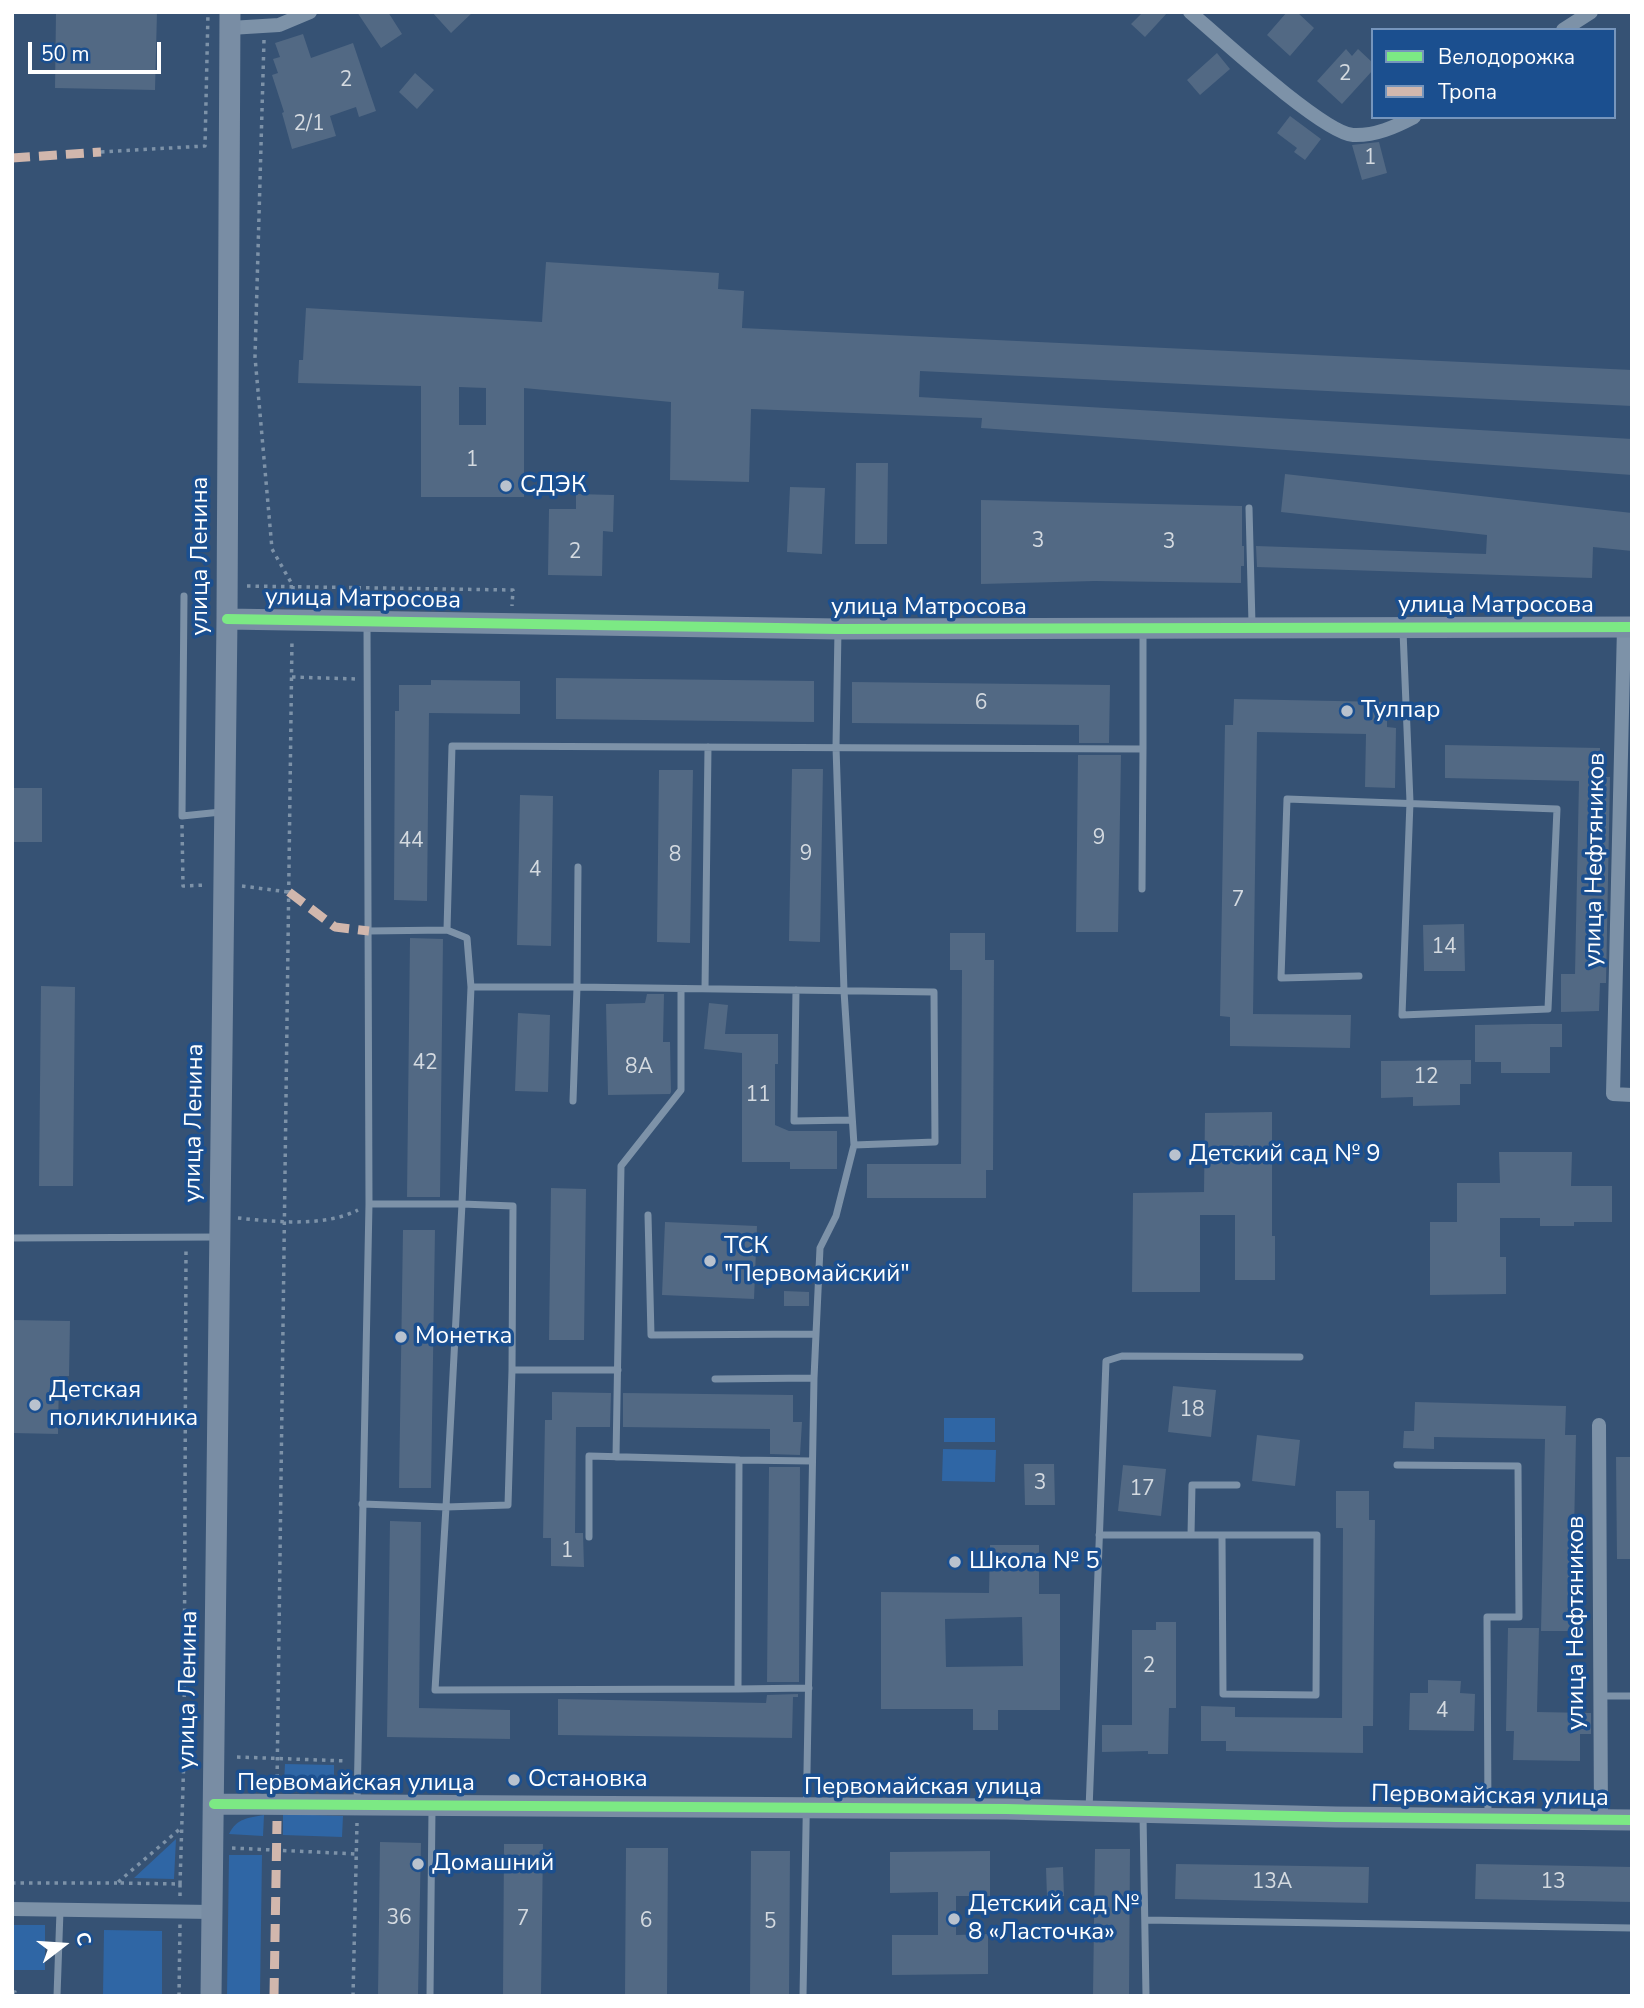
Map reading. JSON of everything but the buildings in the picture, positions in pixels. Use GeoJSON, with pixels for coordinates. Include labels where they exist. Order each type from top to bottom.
{"type":"FeatureCollection","features":[{"type":"Feature","properties":{"kind":"street"},"geometry":{"type":"LineString","coordinates":[[230,20],[264,26],[279,25],[310,12]]}},
{"type":"Feature","properties":{"kind":"street"},"geometry":{"type":"LineString","coordinates":[[1190,12],[1312,115],[1350,135],[1374,134],[1410,119]]}},
{"type":"Feature","properties":{"kind":"street"},"geometry":{"type":"LineString","coordinates":[[1566,28],[1591,12]]}},
{"type":"Feature","properties":{"kind":"street","name":"улица Ленина"},"geometry":{"type":"LineString","coordinates":[[211,1996],[227,619],[230,20]]}},
{"type":"Feature","properties":{"kind":"street","name":"улица Матросова"},"geometry":{"type":"LineString","coordinates":[[227,619],[838,629],[1628,627]]}},
{"type":"Feature","properties":{"kind":"street","name":"улица Нефтяников"},"geometry":{"type":"LineString","coordinates":[[1628,627],[1613,1094],[1632,1095]]}},
{"type":"Feature","properties":{"kind":"street","name":"улица Нефтяников"},"geometry":{"type":"LineString","coordinates":[[1599,1425],[1601,1820]]}},
{"type":"Feature","properties":{"kind":"street","name":"Первомайская улица"},"geometry":{"type":"LineString","coordinates":[[214,1804],[1089,1811],[1632,1820]]}},
{"type":"Feature","properties":{"kind":"street"},"geometry":{"type":"LineString","coordinates":[[12,1909],[212,1912]]}},
{"type":"Feature","properties":{"kind":"lane"},"geometry":{"type":"LineString","coordinates":[[1249,508],[1252,628]]}},
{"type":"Feature","properties":{"kind":"lane"},"geometry":{"type":"LineString","coordinates":[[184,596],[182,816],[225,811]]}},
{"type":"Feature","properties":{"kind":"lane"},"geometry":{"type":"LineString","coordinates":[[357,1805],[369,1205],[367,621]]}},
{"type":"Feature","properties":{"kind":"lane"},"geometry":{"type":"LineString","coordinates":[[1359,976],[1281,978],[1287,799],[1410,802],[1557,809],[1548,1009],[1402,1015],[1410,802],[1403,627]]}},
{"type":"Feature","properties":{"kind":"lane"},"geometry":{"type":"LineString","coordinates":[[803,1996],[812,1461],[820,1248],[836,1216],[853,1145],[844,991],[836,747],[838,629]]}},
{"type":"Feature","properties":{"kind":"lane"},"geometry":{"type":"LineString","coordinates":[[1142,889],[1143,629]]}},
{"type":"Feature","properties":{"kind":"lane"},"geometry":{"type":"LineString","coordinates":[[447,930],[453,746],[1143,749]]}},
{"type":"Feature","properties":{"kind":"lane"},"geometry":{"type":"LineString","coordinates":[[705,989],[708,747]]}},
{"type":"Feature","properties":{"kind":"lane"},"geometry":{"type":"LineString","coordinates":[[573,1101],[578,987],[578,867]]}},
{"type":"Feature","properties":{"kind":"lane"},"geometry":{"type":"LineString","coordinates":[[369,931],[447,930],[467,938],[471,987],[462,1203],[435,1690],[809,1688]]}},
{"type":"Feature","properties":{"kind":"lane"},"geometry":{"type":"LineString","coordinates":[[471,987],[934,992],[935,1142],[853,1145]]}},
{"type":"Feature","properties":{"kind":"lane"},"geometry":{"type":"LineString","coordinates":[[616,1457],[621,1166],[681,1090],[681,989]]}},
{"type":"Feature","properties":{"kind":"lane"},"geometry":{"type":"LineString","coordinates":[[796,990],[794,1121],[851,1120]]}},
{"type":"Feature","properties":{"kind":"lane"},"geometry":{"type":"LineString","coordinates":[[362,1504],[446,1507],[508,1505],[512,1370],[513,1206],[462,1203],[369,1205]]}},
{"type":"Feature","properties":{"kind":"lane"},"geometry":{"type":"LineString","coordinates":[[648,1215],[651,1335],[816,1334]]}},
{"type":"Feature","properties":{"kind":"lane"},"geometry":{"type":"LineString","coordinates":[[12,1238],[186,1237],[220,1227]]}},
{"type":"Feature","properties":{"kind":"lane"},"geometry":{"type":"LineString","coordinates":[[1089,1811],[1106,1361],[1122,1356],[1300,1357]]}},
{"type":"Feature","properties":{"kind":"lane"},"geometry":{"type":"LineString","coordinates":[[512,1370],[618,1370]]}},
{"type":"Feature","properties":{"kind":"lane"},"geometry":{"type":"LineString","coordinates":[[715,1379],[814,1378]]}},
{"type":"Feature","properties":{"kind":"lane"},"geometry":{"type":"LineString","coordinates":[[589,1537],[589,1456],[812,1461]]}},
{"type":"Feature","properties":{"kind":"lane"},"geometry":{"type":"LineString","coordinates":[[738,1689],[739,1460]]}},
{"type":"Feature","properties":{"kind":"lane"},"geometry":{"type":"LineString","coordinates":[[1397,1465],[1518,1466],[1519,1617],[1487,1617],[1488,1818]]}},
{"type":"Feature","properties":{"kind":"lane"},"geometry":{"type":"LineString","coordinates":[[1191,1535],[1192,1485],[1237,1485]]}},
{"type":"Feature","properties":{"kind":"lane"},"geometry":{"type":"LineString","coordinates":[[1099,1535],[1191,1535],[1222,1535],[1317,1535],[1316,1695],[1223,1694],[1222,1535]]}},
{"type":"Feature","properties":{"kind":"lane"},"geometry":{"type":"LineString","coordinates":[[1600,1696],[1632,1696]]}},
{"type":"Feature","properties":{"kind":"lane"},"geometry":{"type":"LineString","coordinates":[[430,1996],[432,1805]]}},
{"type":"Feature","properties":{"kind":"lane"},"geometry":{"type":"LineString","coordinates":[[1143,1813],[1146,1996]]}},
{"type":"Feature","properties":{"kind":"lane"},"geometry":{"type":"LineString","coordinates":[[57,1996],[60,1911]]}},
{"type":"Feature","properties":{"kind":"lane"},"geometry":{"type":"LineString","coordinates":[[1144,1920],[1632,1928]]}},
{"type":"Feature","properties":{"kind":"path"},"geometry":{"type":"LineString","coordinates":[[101,152],[205,145],[208,12]]}},
{"type":"Feature","properties":{"kind":"path"},"geometry":{"type":"LineString","coordinates":[[264,26],[255,356],[272,549],[293,586],[277,1792]]}},
{"type":"Feature","properties":{"kind":"path"},"geometry":{"type":"LineString","coordinates":[[227,586],[513,590],[512,624]]}},
{"type":"Feature","properties":{"kind":"path"},"geometry":{"type":"LineString","coordinates":[[292,677],[367,679]]}},
{"type":"Feature","properties":{"kind":"path"},"geometry":{"type":"LineString","coordinates":[[182,816],[183,886],[207,885]]}},
{"type":"Feature","properties":{"kind":"path"},"geometry":{"type":"LineString","coordinates":[[242,886],[289,892]]}},
{"type":"Feature","properties":{"kind":"path"},"geometry":{"type":"LineString","coordinates":[[220,1227],[345,1217],[369,1205]]}},
{"type":"Feature","properties":{"kind":"path"},"geometry":{"type":"LineString","coordinates":[[178,1996],[184,1754],[186,1237]]}},
{"type":"Feature","properties":{"kind":"path"},"geometry":{"type":"LineString","coordinates":[[184,1754],[194,1755]]}},
{"type":"Feature","properties":{"kind":"path"},"geometry":{"type":"LineString","coordinates":[[237,1757],[358,1761]]}},
{"type":"Feature","properties":{"kind":"path"},"geometry":{"type":"LineString","coordinates":[[353,1996],[357,1805]]}},
{"type":"Feature","properties":{"kind":"path"},"geometry":{"type":"LineString","coordinates":[[117,1883],[182,1827]]}},
{"type":"Feature","properties":{"kind":"path"},"geometry":{"type":"LineString","coordinates":[[228,1847],[356,1854]]}},
{"type":"Feature","properties":{"kind":"path"},"geometry":{"type":"LineString","coordinates":[[12,1883],[180,1884]]}},
{"type":"Feature","properties":{"kind":"shaded area"},"geometry":{"type":"Polygon","coordinates":[[[944,1418],[995,1418],[995,1442],[944,1442],[944,1418]]]}},
{"type":"Feature","properties":{"kind":"shaded area"},"geometry":{"type":"Polygon","coordinates":[[[943,1449],[996,1450],[995,1482],[942,1481],[943,1449]]]}},
{"type":"Feature","properties":{"kind":"shaded area"},"geometry":{"type":"Polygon","coordinates":[[[285,1764],[334,1765],[334,1784],[284,1783],[285,1764]]]}},
{"type":"Feature","properties":{"kind":"shaded area"},"geometry":{"type":"Polygon","coordinates":[[[283,1814],[343,1816],[342,1837],[283,1835],[283,1814]]]}},
{"type":"Feature","properties":{"kind":"shaded area"},"geometry":{"type":"Polygon","coordinates":[[[264,1815],[263,1836],[229,1834],[239,1822],[264,1815]]]}},
{"type":"Feature","properties":{"kind":"shaded area"},"geometry":{"type":"Polygon","coordinates":[[[176,1839],[174,1879],[134,1878],[176,1839]]]}},
{"type":"Feature","properties":{"kind":"shaded area"},"geometry":{"type":"Polygon","coordinates":[[[229,1855],[262,1855],[260,1996],[227,1996],[229,1855]]]}},
{"type":"Feature","properties":{"kind":"shaded area"},"geometry":{"type":"Polygon","coordinates":[[[12,1925],[45,1925],[45,1970],[12,1970],[12,1925]]]}},
{"type":"Feature","properties":{"kind":"shaded area"},"geometry":{"type":"Polygon","coordinates":[[[104,1930],[162,1931],[162,1996],[103,1996],[104,1930]]]}},
{"type":"Feature","properties":{"kind":"marked path"},"geometry":{"type":"LineString","coordinates":[[12,158],[101,152]]}},
{"type":"Feature","properties":{"kind":"marked path"},"geometry":{"type":"LineString","coordinates":[[289,892],[335,927],[369,931]]}},
{"type":"Feature","properties":{"kind":"marked path"},"geometry":{"type":"LineString","coordinates":[[274,1996],[277,1821]]}},
{"type":"Feature","properties":{"kind":"cycle path"},"geometry":{"type":"LineString","coordinates":[[227,619],[838,629],[1632,627]]}},
{"type":"Feature","properties":{"kind":"cycle path"},"geometry":{"type":"LineString","coordinates":[[214,1804],[1006,1809],[1336,1817],[1632,1820]]}},
{"type":"Feature","properties":{"kind":"place","name":"СДЭК"},"geometry":{"type":"Point","coordinates":[506,486]}},
{"type":"Feature","properties":{"kind":"place","name":"Тулпар"},"geometry":{"type":"Point","coordinates":[1347,711]}},
{"type":"Feature","properties":{"kind":"place","name":"Детский сад № 9"},"geometry":{"type":"Point","coordinates":[1175,1155]}},
{"type":"Feature","properties":{"kind":"place","name":"ТСК \"Первомайский\""},"geometry":{"type":"Point","coordinates":[710,1261]}},
{"type":"Feature","properties":{"kind":"place","name":"Монетка"},"geometry":{"type":"Point","coordinates":[401,1337]}},
{"type":"Feature","properties":{"kind":"place","name":"Детская поликлиника"},"geometry":{"type":"Point","coordinates":[35,1405]}},
{"type":"Feature","properties":{"kind":"place","name":"Школа № 5"},"geometry":{"type":"Point","coordinates":[955,1562]}},
{"type":"Feature","properties":{"kind":"place","name":"Остановка"},"geometry":{"type":"Point","coordinates":[514,1780]}},
{"type":"Feature","properties":{"kind":"place","name":"Домашний"},"geometry":{"type":"Point","coordinates":[418,1864]}},
{"type":"Feature","properties":{"kind":"place","name":"Детский сад № 8 «Ласточка»"},"geometry":{"type":"Point","coordinates":[954,1919]}}]}
